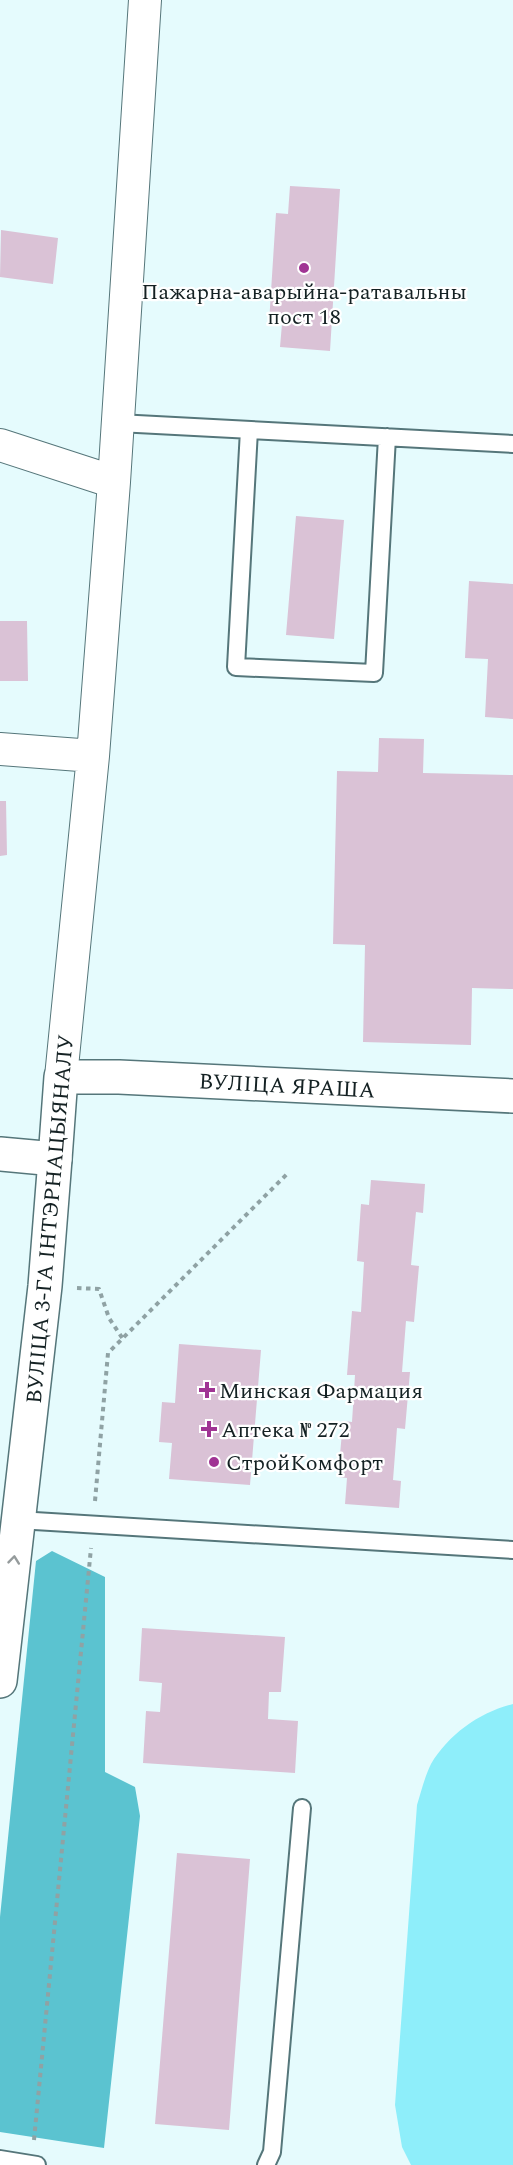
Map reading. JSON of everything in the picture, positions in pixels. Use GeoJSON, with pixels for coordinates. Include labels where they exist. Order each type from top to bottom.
{"type":"FeatureCollection","features":[{"type":"Feature","properties":{"kind":"main road","name":"ВУЛІЦА ЯРАША"},"geometry":{"type":"LineString","coordinates":[[61,1077],[119,1077],[513,1096]]}},
{"type":"Feature","properties":{"kind":"main road","name":"ВУЛІЦА 3-ГА ІНТЭРНАЦЫЯНАЛУ"},"geometry":{"type":"LineString","coordinates":[[0,1681],[45,1286],[61,1077]]}},
{"type":"Feature","properties":{"kind":"main road"},"geometry":{"type":"LineString","coordinates":[[0,1154],[55,1159]]}},
{"type":"Feature","properties":{"kind":"street","name":"ВУЛІЦА 3-ГА ІНТЭРНАЦЫЯНАЛУ"},"geometry":{"type":"LineString","coordinates":[[61,1077],[93,756],[114,482],[145,0]]}},
{"type":"Feature","properties":{"kind":"street"},"geometry":{"type":"LineString","coordinates":[[0,445],[114,482]]}},
{"type":"Feature","properties":{"kind":"street"},"geometry":{"type":"LineString","coordinates":[[0,749],[93,756]]}},
{"type":"Feature","properties":{"kind":"lane"},"geometry":{"type":"LineString","coordinates":[[118,423],[513,444]]}},
{"type":"Feature","properties":{"kind":"lane"},"geometry":{"type":"LineString","coordinates":[[249,430],[236,667],[374,673],[387,437]]}},
{"type":"Feature","properties":{"kind":"lane"},"geometry":{"type":"LineString","coordinates":[[18,1520],[513,1550]]}},
{"type":"Feature","properties":{"kind":"lane"},"geometry":{"type":"LineString","coordinates":[[266,2165],[272,2152],[302,1808]]}},
{"type":"Feature","properties":{"kind":"lane"},"geometry":{"type":"LineString","coordinates":[[0,2159],[34,2164]]}},
{"type":"Feature","properties":{"kind":"path"},"geometry":{"type":"LineString","coordinates":[[34,2164],[108,1353],[288,1173]]}},
{"type":"Feature","properties":{"kind":"shaded area"},"geometry":{"type":"Polygon","coordinates":[[[52,1551],[105,1577],[105,1772],[135,1787],[140,1816],[104,2148],[0,2132],[0,1917],[36,1561],[52,1551]]]}},
{"type":"Feature","properties":{"kind":"shaded area"},"geometry":{"type":"Polygon","coordinates":[[[513,1704],[513,2165],[411,2165],[402,2147],[395,2105],[417,1805],[431,1764],[447,1743],[477,1719],[513,1704]]]}},
{"type":"Feature","properties":{"kind":"building","name":"Пажарна-аварыйна-ратавальны пост 18"},"geometry":{"type":"Polygon","coordinates":[[[290,186],[340,189],[330,351],[280,347],[282,324],[269,323],[276,213],[288,214],[290,186]]]}},
{"type":"Feature","properties":{"kind":"building"},"geometry":{"type":"Polygon","coordinates":[[[1,230],[58,238],[53,284],[0,277],[1,230]]]}},
{"type":"Feature","properties":{"kind":"building"},"geometry":{"type":"Polygon","coordinates":[[[296,516],[344,520],[334,639],[286,635],[296,516]]]}},
{"type":"Feature","properties":{"kind":"building"},"geometry":{"type":"Polygon","coordinates":[[[469,581],[513,584],[513,719],[485,717],[488,659],[465,658],[469,581]]]}},
{"type":"Feature","properties":{"kind":"building"},"geometry":{"type":"Polygon","coordinates":[[[0,621],[27,621],[28,681],[0,681],[0,621]]]}},
{"type":"Feature","properties":{"kind":"building"},"geometry":{"type":"Polygon","coordinates":[[[379,738],[424,739],[423,773],[513,775],[513,989],[472,988],[471,1045],[363,1042],[365,945],[333,944],[337,771],[378,772],[379,738]]]}},
{"type":"Feature","properties":{"kind":"building"},"geometry":{"type":"Polygon","coordinates":[[[0,801],[6,801],[7,855],[0,856],[0,801]]]}},
{"type":"Feature","properties":{"kind":"building"},"geometry":{"type":"Polygon","coordinates":[[[371,1180],[425,1184],[423,1213],[416,1212],[411,1265],[419,1266],[414,1322],[406,1321],[402,1372],[410,1372],[405,1429],[397,1428],[393,1480],[401,1481],[399,1508],[345,1504],[347,1478],[338,1477],[343,1421],[352,1422],[355,1375],[347,1375],[352,1311],[361,1312],[364,1262],[357,1261],[361,1204],[369,1205],[371,1180]]]}},
{"type":"Feature","properties":{"kind":"building"},"geometry":{"type":"Polygon","coordinates":[[[179,1344],[261,1350],[250,1485],[169,1479],[172,1443],[159,1442],[162,1402],[175,1403],[179,1344]]]}},
{"type":"Feature","properties":{"kind":"building"},"geometry":{"type":"Polygon","coordinates":[[[142,1628],[285,1637],[281,1692],[269,1692],[268,1719],[298,1721],[295,1773],[143,1763],[146,1711],[160,1712],[162,1683],[139,1681],[142,1628]]]}},
{"type":"Feature","properties":{"kind":"building"},"geometry":{"type":"Polygon","coordinates":[[[177,1853],[250,1859],[229,2130],[155,2124],[177,1853]]]}},
{"type":"Feature","properties":{"kind":"place","name":"Пажарна-аварыйна-ратавальны пост 18"},"geometry":{"type":"Point","coordinates":[304,268]}},
{"type":"Feature","properties":{"kind":"place","name":"Минская Фармация"},"geometry":{"type":"Point","coordinates":[207,1390]}},
{"type":"Feature","properties":{"kind":"place","name":"Аптека № 272"},"geometry":{"type":"Point","coordinates":[209,1429]}},
{"type":"Feature","properties":{"kind":"place","name":"СтройКомфорт"},"geometry":{"type":"Point","coordinates":[214,1462]}}]}
